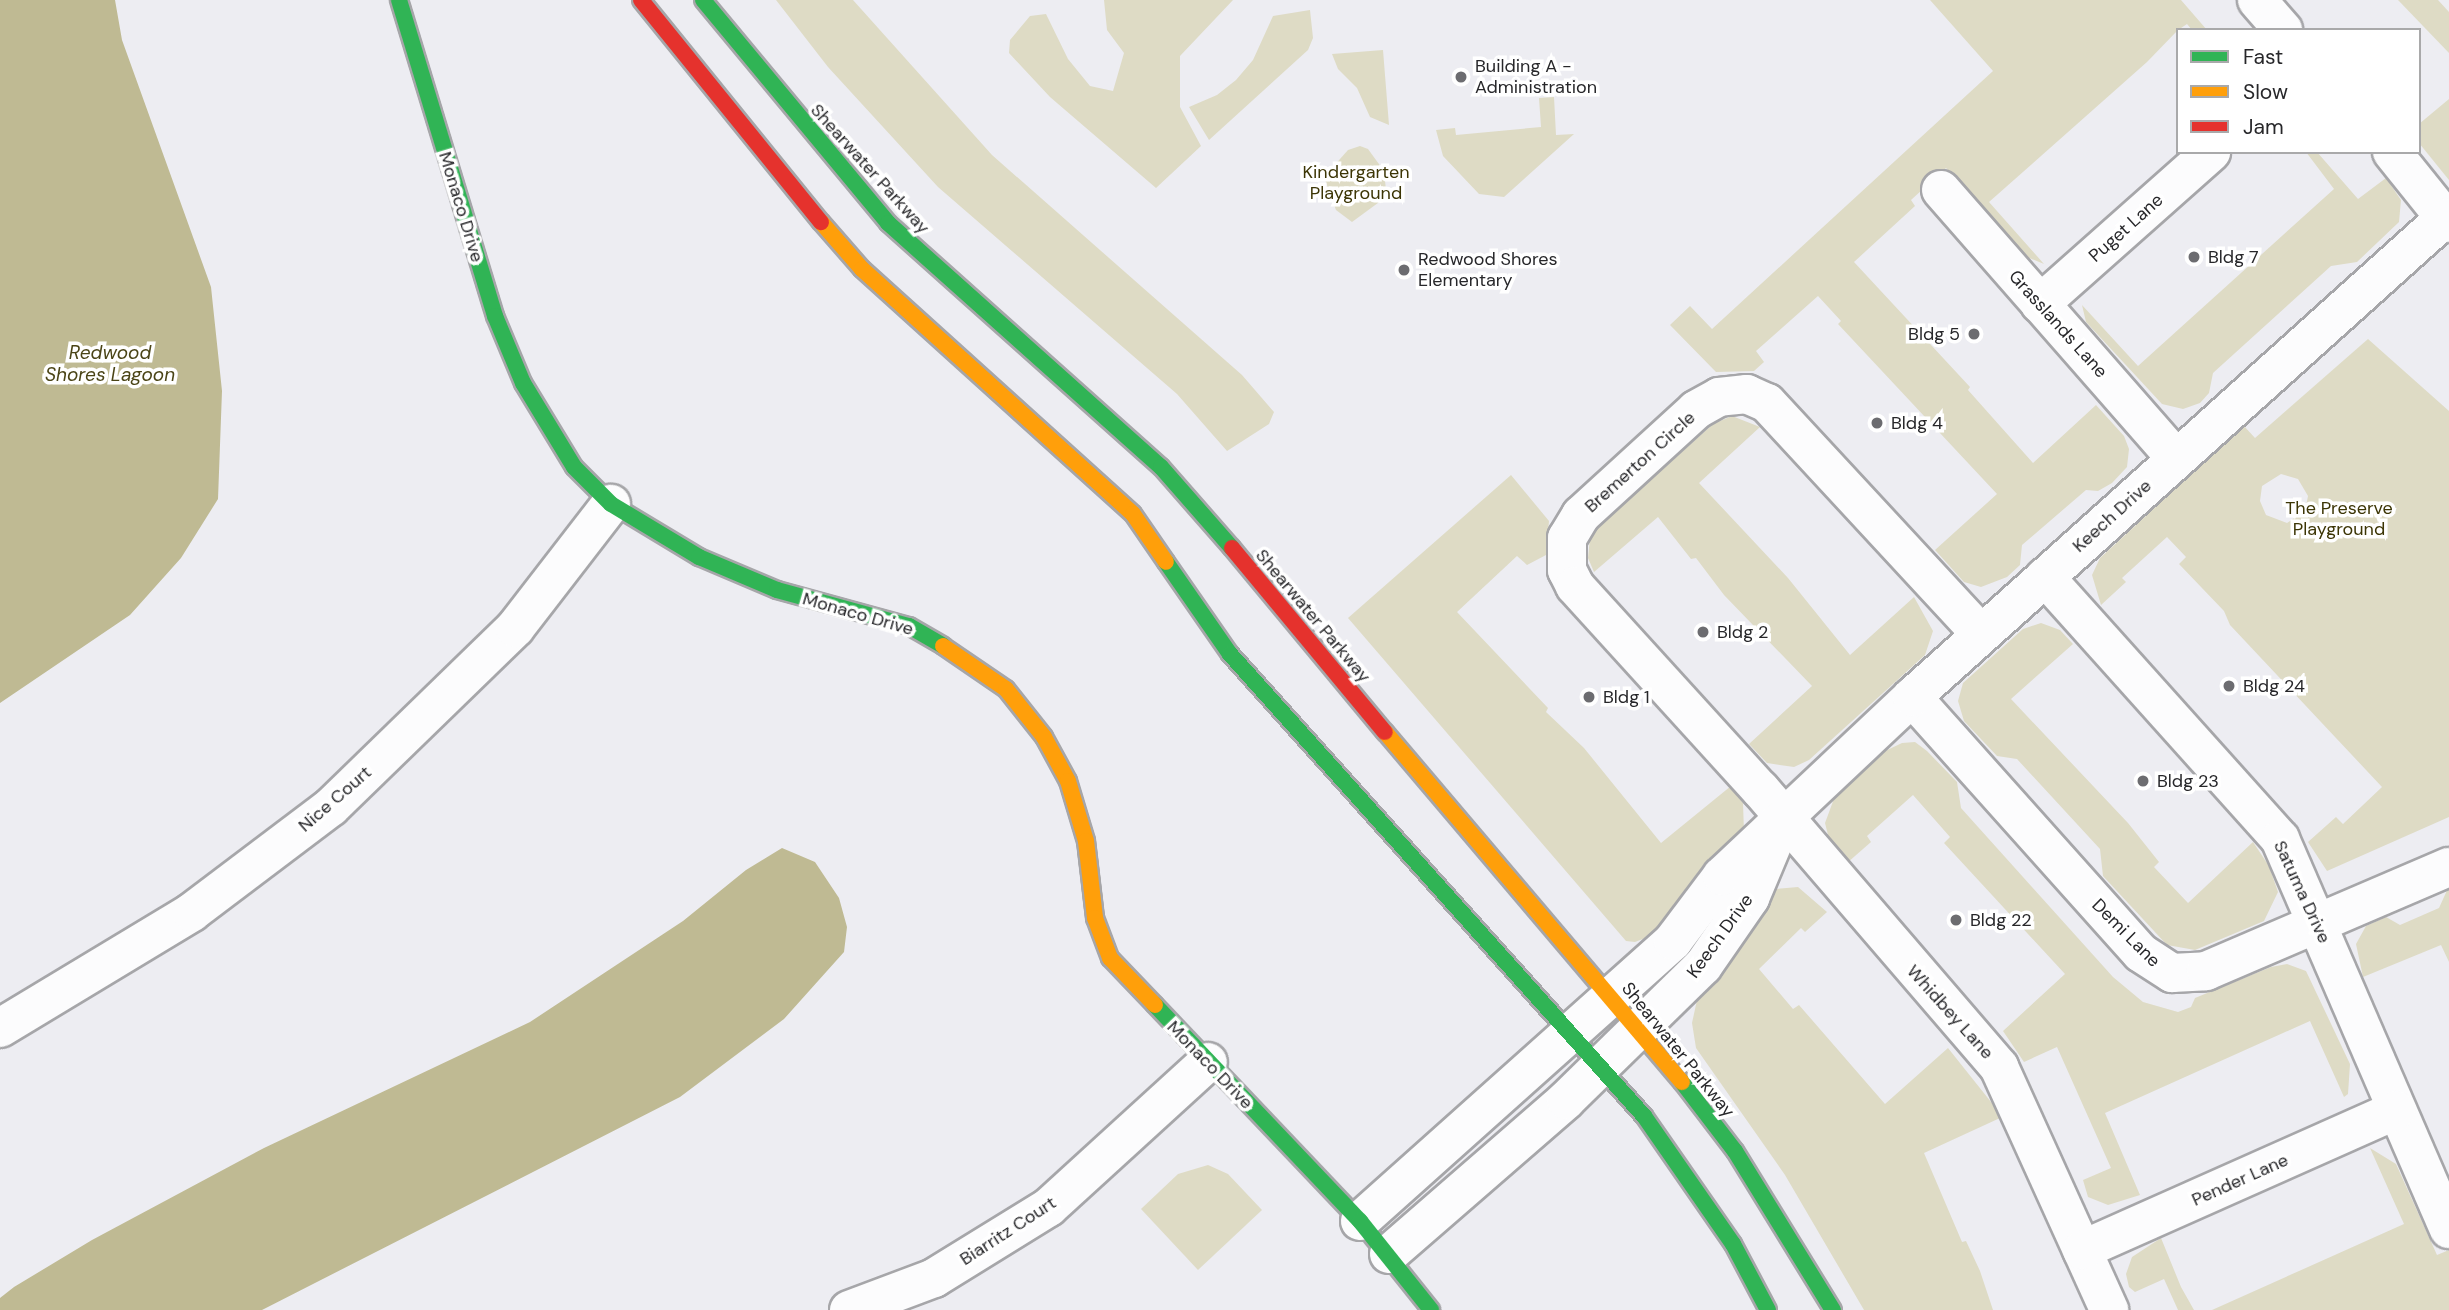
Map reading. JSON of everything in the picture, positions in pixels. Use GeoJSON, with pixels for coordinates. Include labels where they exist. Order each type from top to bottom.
{"type":"FeatureCollection","features":[{"type":"Feature","properties":{"kind":"main road","name":"Monaco Drive"},"geometry":{"type":"LineString","coordinates":[[399,0],[495,316],[523,383],[574,467],[611,504],[699,557],[777,590],[909,626],[978,666],[1006,689],[1044,737],[1068,781],[1086,841],[1095,918],[1110,958],[1360,1221],[1431,1310]]}},
{"type":"Feature","properties":{"kind":"main road"},"geometry":{"type":"LineString","coordinates":[[641,0],[757,148],[862,269],[1133,514],[1230,654],[1601,1066],[1690,1178],[1768,1310]]}},
{"type":"Feature","properties":{"kind":"main road","name":"Shearwater Parkway"},"geometry":{"type":"LineString","coordinates":[[703,0],[746,57],[888,223],[1161,467],[1639,1029],[1735,1151],[1832,1310]]}},
{"type":"Feature","properties":{"kind":"street"},"geometry":{"type":"LineString","coordinates":[[2257,0],[2281,28]]}},
{"type":"Feature","properties":{"kind":"street","name":"Puget Lane"},"geometry":{"type":"LineString","coordinates":[[2040,304],[2209,154]]}},
{"type":"Feature","properties":{"kind":"street"},"geometry":{"type":"LineString","coordinates":[[2394,154],[2447,221]]}},
{"type":"Feature","properties":{"kind":"street","name":"Grasslands Lane"},"geometry":{"type":"LineString","coordinates":[[1941,190],[2176,458]]}},
{"type":"Feature","properties":{"kind":"street","name":"Keech Drive"},"geometry":{"type":"LineString","coordinates":[[1612,999],[1673,942],[1721,876],[1912,696],[2176,458],[2447,221]]}},
{"type":"Feature","properties":{"kind":"street","name":"Bremerton Circle"},"geometry":{"type":"LineString","coordinates":[[1783,818],[1572,582],[1565,557],[1567,538],[1597,500],[1700,407],[1719,397],[1747,394],[1767,403],[1981,634]]}},
{"type":"Feature","properties":{"kind":"street","name":"Nice Court"},"geometry":{"type":"LineString","coordinates":[[0,1028],[192,912],[331,807],[515,628],[611,504]]}},
{"type":"Feature","properties":{"kind":"street","name":"Satuma Drive"},"geometry":{"type":"LineString","coordinates":[[2045,577],[2280,839],[2449,1229]]}},
{"type":"Feature","properties":{"kind":"street","name":"Demi Lane"},"geometry":{"type":"LineString","coordinates":[[1912,696],[2158,967],[2194,975],[2319,927],[2449,867]]}},
{"type":"Feature","properties":{"kind":"street","name":"Keech Drive"},"geometry":{"type":"LineString","coordinates":[[1601,1066],[1703,966],[1750,898],[1783,818]]}},
{"type":"Feature","properties":{"kind":"street","name":"Whidbey Lane"},"geometry":{"type":"LineString","coordinates":[[1783,818],[1999,1067],[2109,1310]]}},
{"type":"Feature","properties":{"kind":"street"},"geometry":{"type":"LineString","coordinates":[[1360,1221],[1612,999]]}},
{"type":"Feature","properties":{"kind":"street","name":"Biarritz Court"},"geometry":{"type":"LineString","coordinates":[[849,1310],[934,1278],[1049,1208],[1208,1062]]}},
{"type":"Feature","properties":{"kind":"street"},"geometry":{"type":"LineString","coordinates":[[1389,1254],[1601,1066]]}},
{"type":"Feature","properties":{"kind":"street","name":"Pender Lane"},"geometry":{"type":"LineString","coordinates":[[2082,1250],[2396,1110]]}},
{"type":"Feature","properties":{"kind":"green space"},"geometry":{"type":"Polygon","coordinates":[[[776,0],[853,0],[992,155],[1242,375],[1274,412],[1269,424],[1227,451],[1177,394],[938,187],[828,67],[776,0]]]}},
{"type":"Feature","properties":{"kind":"green space"},"geometry":{"type":"Polygon","coordinates":[[[1104,0],[1233,0],[1180,56],[1180,107],[1201,146],[1156,188],[1050,97],[1009,53],[1010,40],[1030,16],[1046,14],[1068,59],[1090,86],[1113,91],[1124,53],[1107,30],[1104,0]]]}},
{"type":"Feature","properties":{"kind":"green space"},"geometry":{"type":"Polygon","coordinates":[[[1930,0],[2181,0],[2205,28],[2190,28],[2187,24],[2176,28],[2176,32],[2147,62],[1989,202],[2044,264],[2027,257],[1946,168],[1911,200],[1915,206],[1854,262],[1970,387],[1968,390],[2033,463],[2096,405],[2124,436],[2129,449],[2127,467],[2112,483],[2098,491],[2086,490],[2022,545],[2020,565],[2007,577],[1981,587],[1964,582],[1935,550],[1997,494],[1838,324],[1841,321],[1818,296],[1756,351],[1764,362],[1754,371],[1716,372],[1670,325],[1690,306],[1712,329],[1993,71],[1930,0]]]}},
{"type":"Feature","properties":{"kind":"green space"},"geometry":{"type":"Polygon","coordinates":[[[2398,0],[2438,0],[2449,12],[2449,53],[2398,0]]]}},
{"type":"Feature","properties":{"kind":"green space"},"geometry":{"type":"Polygon","coordinates":[[[1310,10],[1313,38],[1308,50],[1209,140],[1189,107],[1217,95],[1236,80],[1253,60],[1273,16],[1310,10]]]}},
{"type":"Feature","properties":{"kind":"green space"},"geometry":{"type":"Polygon","coordinates":[[[1383,50],[1389,125],[1370,117],[1357,88],[1338,69],[1332,54],[1383,50]]]}},
{"type":"Feature","properties":{"kind":"green space"},"geometry":{"type":"Polygon","coordinates":[[[1554,97],[1556,135],[1574,134],[1504,197],[1479,194],[1443,156],[1436,130],[1455,128],[1456,135],[1541,127],[1539,98],[1554,97]]]}},
{"type":"Feature","properties":{"kind":"green space"},"geometry":{"type":"Polygon","coordinates":[[[2449,99],[2449,180],[2421,145],[2421,122],[2449,99]]]}},
{"type":"Feature","properties":{"kind":"green space","name":"Kindergarten Playground"},"geometry":{"type":"Polygon","coordinates":[[[1360,146],[1368,149],[1384,171],[1386,190],[1382,200],[1352,222],[1336,210],[1324,177],[1348,150],[1360,146]]]}},
{"type":"Feature","properties":{"kind":"green space"},"geometry":{"type":"Polygon","coordinates":[[[2308,154],[2319,154],[2358,199],[2386,178],[2401,200],[2399,222],[2357,262],[2331,266],[2213,373],[2209,393],[2200,403],[2183,409],[2162,404],[2086,322],[2082,305],[2138,366],[2334,189],[2308,154]]]}},
{"type":"Feature","properties":{"kind":"green space","name":"The Preserve Playground"},"geometry":{"type":"Polygon","coordinates":[[[2368,339],[2449,411],[2449,817],[2327,871],[2308,842],[2336,817],[2343,824],[2382,787],[2230,625],[2224,611],[2179,564],[2186,557],[2167,537],[2122,578],[2126,582],[2101,605],[2092,575],[2100,558],[2244,426],[2255,438],[2368,339]],[[2281,474],[2262,486],[2260,501],[2266,515],[2287,523],[2305,511],[2308,496],[2298,479],[2281,474]]]}},
{"type":"Feature","properties":{"kind":"green space"},"geometry":{"type":"Polygon","coordinates":[[[1732,416],[1760,427],[1699,483],[1788,578],[1850,655],[1914,597],[1933,631],[1925,655],[1809,760],[1794,767],[1767,763],[1749,744],[1812,686],[1724,595],[1696,558],[1691,559],[1658,517],[1594,572],[1588,558],[1590,538],[1597,528],[1713,424],[1732,416]]]}},
{"type":"Feature","properties":{"kind":"green space"},"geometry":{"type":"Polygon","coordinates":[[[1511,475],[1549,521],[1546,555],[1527,565],[1517,556],[1457,612],[1548,708],[1546,712],[1584,748],[1661,843],[1731,786],[1743,803],[1744,832],[1653,935],[1635,942],[1626,941],[1348,618],[1511,475]]]}},
{"type":"Feature","properties":{"kind":"green space"},"geometry":{"type":"Polygon","coordinates":[[[2041,623],[2060,630],[2073,644],[2011,699],[2128,823],[2159,862],[2154,867],[2188,903],[2253,842],[2269,866],[2278,892],[2264,921],[2195,950],[2167,945],[2103,876],[2100,849],[2017,759],[1997,756],[1964,721],[1958,701],[1963,683],[2023,629],[2041,623]]]}},
{"type":"Feature","properties":{"kind":"green space"},"geometry":{"type":"Polygon","coordinates":[[[1915,742],[1957,782],[1961,808],[2113,977],[2143,1002],[2178,1012],[2191,1007],[2195,998],[2271,967],[2287,964],[2306,971],[2350,1064],[2348,1094],[2344,1097],[2310,1021],[2105,1113],[2140,1195],[2108,1205],[2088,1197],[2083,1180],[2111,1168],[2057,1047],[2024,1062],[2003,1031],[2065,974],[1944,843],[1950,837],[1913,795],[1867,836],[1871,842],[1847,863],[1830,843],[1825,823],[1835,796],[1883,752],[1902,743],[1915,742]]]}},
{"type":"Feature","properties":{"kind":"green space"},"geometry":{"type":"Polygon","coordinates":[[[2449,886],[2449,962],[2441,945],[2363,977],[2356,944],[2366,926],[2386,917],[2400,925],[2439,908],[2449,886]]]}},
{"type":"Feature","properties":{"kind":"green space"},"geometry":{"type":"Polygon","coordinates":[[[1798,887],[1827,912],[1805,932],[1801,928],[1759,969],[1793,1009],[1799,1005],[1885,1104],[1948,1048],[1995,1107],[2000,1118],[1924,1153],[1962,1242],[1966,1241],[1980,1271],[1993,1310],[1864,1310],[1785,1175],[1696,1048],[1692,1023],[1697,1000],[1762,900],[1776,889],[1798,887]]]}},
{"type":"Feature","properties":{"kind":"green space"},"geometry":{"type":"Polygon","coordinates":[[[2370,1148],[2396,1164],[2437,1255],[2449,1250],[2449,1310],[2212,1310],[2404,1224],[2370,1148]]]}},
{"type":"Feature","properties":{"kind":"green space"},"geometry":{"type":"Polygon","coordinates":[[[1208,1165],[1228,1174],[1262,1210],[1198,1270],[1141,1209],[1178,1174],[1208,1165]]]}},
{"type":"Feature","properties":{"kind":"green space"},"geometry":{"type":"Polygon","coordinates":[[[2161,1238],[2181,1287],[2194,1310],[2178,1310],[2164,1279],[2135,1292],[2129,1287],[2126,1274],[2132,1257],[2161,1238]]]}},
{"type":"Feature","properties":{"kind":"water","name":"Redwood Shores Lagoon"},"geometry":{"type":"Polygon","coordinates":[[[0,0],[115,0],[122,40],[211,287],[222,391],[218,499],[181,558],[130,615],[0,703],[0,0]]]}},
{"type":"Feature","properties":{"kind":"water"},"geometry":{"type":"Polygon","coordinates":[[[782,848],[815,862],[839,898],[847,927],[844,952],[784,1019],[680,1097],[262,1310],[0,1310],[0,1298],[14,1287],[92,1240],[264,1148],[530,1022],[683,921],[746,870],[782,848]]]}},
{"type":"Feature","properties":{"kind":"traffic: fast"},"geometry":{"type":"LineString","coordinates":[[399,0],[495,316],[523,383],[574,467],[611,504],[699,557],[777,590],[909,626],[943,646]]}},
{"type":"Feature","properties":{"kind":"traffic: fast"},"geometry":{"type":"LineString","coordinates":[[703,0],[888,223],[1161,467],[1232,548]]}},
{"type":"Feature","properties":{"kind":"traffic: fast"},"geometry":{"type":"LineString","coordinates":[[1166,562],[1230,654],[1644,1116],[1733,1244],[1768,1310]]}},
{"type":"Feature","properties":{"kind":"traffic: fast"},"geometry":{"type":"LineString","coordinates":[[1155,1005],[1360,1221],[1431,1310]]}},
{"type":"Feature","properties":{"kind":"traffic: fast"},"geometry":{"type":"LineString","coordinates":[[1682,1082],[1735,1151],[1833,1310]]}},
{"type":"Feature","properties":{"kind":"traffic: slow"},"geometry":{"type":"LineString","coordinates":[[821,222],[862,269],[1133,514],[1166,562]]}},
{"type":"Feature","properties":{"kind":"traffic: slow"},"geometry":{"type":"LineString","coordinates":[[943,646],[1006,689],[1044,737],[1068,781],[1086,841],[1095,918],[1110,958],[1155,1005]]}},
{"type":"Feature","properties":{"kind":"traffic: slow"},"geometry":{"type":"LineString","coordinates":[[1385,732],[1682,1082]]}},
{"type":"Feature","properties":{"kind":"traffic: jam"},"geometry":{"type":"LineString","coordinates":[[641,0],[821,222]]}},
{"type":"Feature","properties":{"kind":"traffic: jam"},"geometry":{"type":"LineString","coordinates":[[1232,548],[1385,732]]}},
{"type":"Feature","properties":{"kind":"place","name":"Building A - Administration"},"geometry":{"type":"Point","coordinates":[1461,77]}},
{"type":"Feature","properties":{"kind":"place","name":"Bldg 7"},"geometry":{"type":"Point","coordinates":[2194,257]}},
{"type":"Feature","properties":{"kind":"place","name":"Redwood Shores Elementary"},"geometry":{"type":"Point","coordinates":[1404,270]}},
{"type":"Feature","properties":{"kind":"place","name":"Bldg 5"},"geometry":{"type":"Point","coordinates":[1974,334]}},
{"type":"Feature","properties":{"kind":"place","name":"Bldg 4"},"geometry":{"type":"Point","coordinates":[1877,423]}},
{"type":"Feature","properties":{"kind":"place","name":"Bldg 2"},"geometry":{"type":"Point","coordinates":[1703,632]}},
{"type":"Feature","properties":{"kind":"place","name":"Bldg 24"},"geometry":{"type":"Point","coordinates":[2229,686]}},
{"type":"Feature","properties":{"kind":"place","name":"Bldg 1"},"geometry":{"type":"Point","coordinates":[1589,697]}},
{"type":"Feature","properties":{"kind":"place","name":"Bldg 23"},"geometry":{"type":"Point","coordinates":[2143,781]}},
{"type":"Feature","properties":{"kind":"place","name":"Bldg 22"},"geometry":{"type":"Point","coordinates":[1956,920]}}]}
